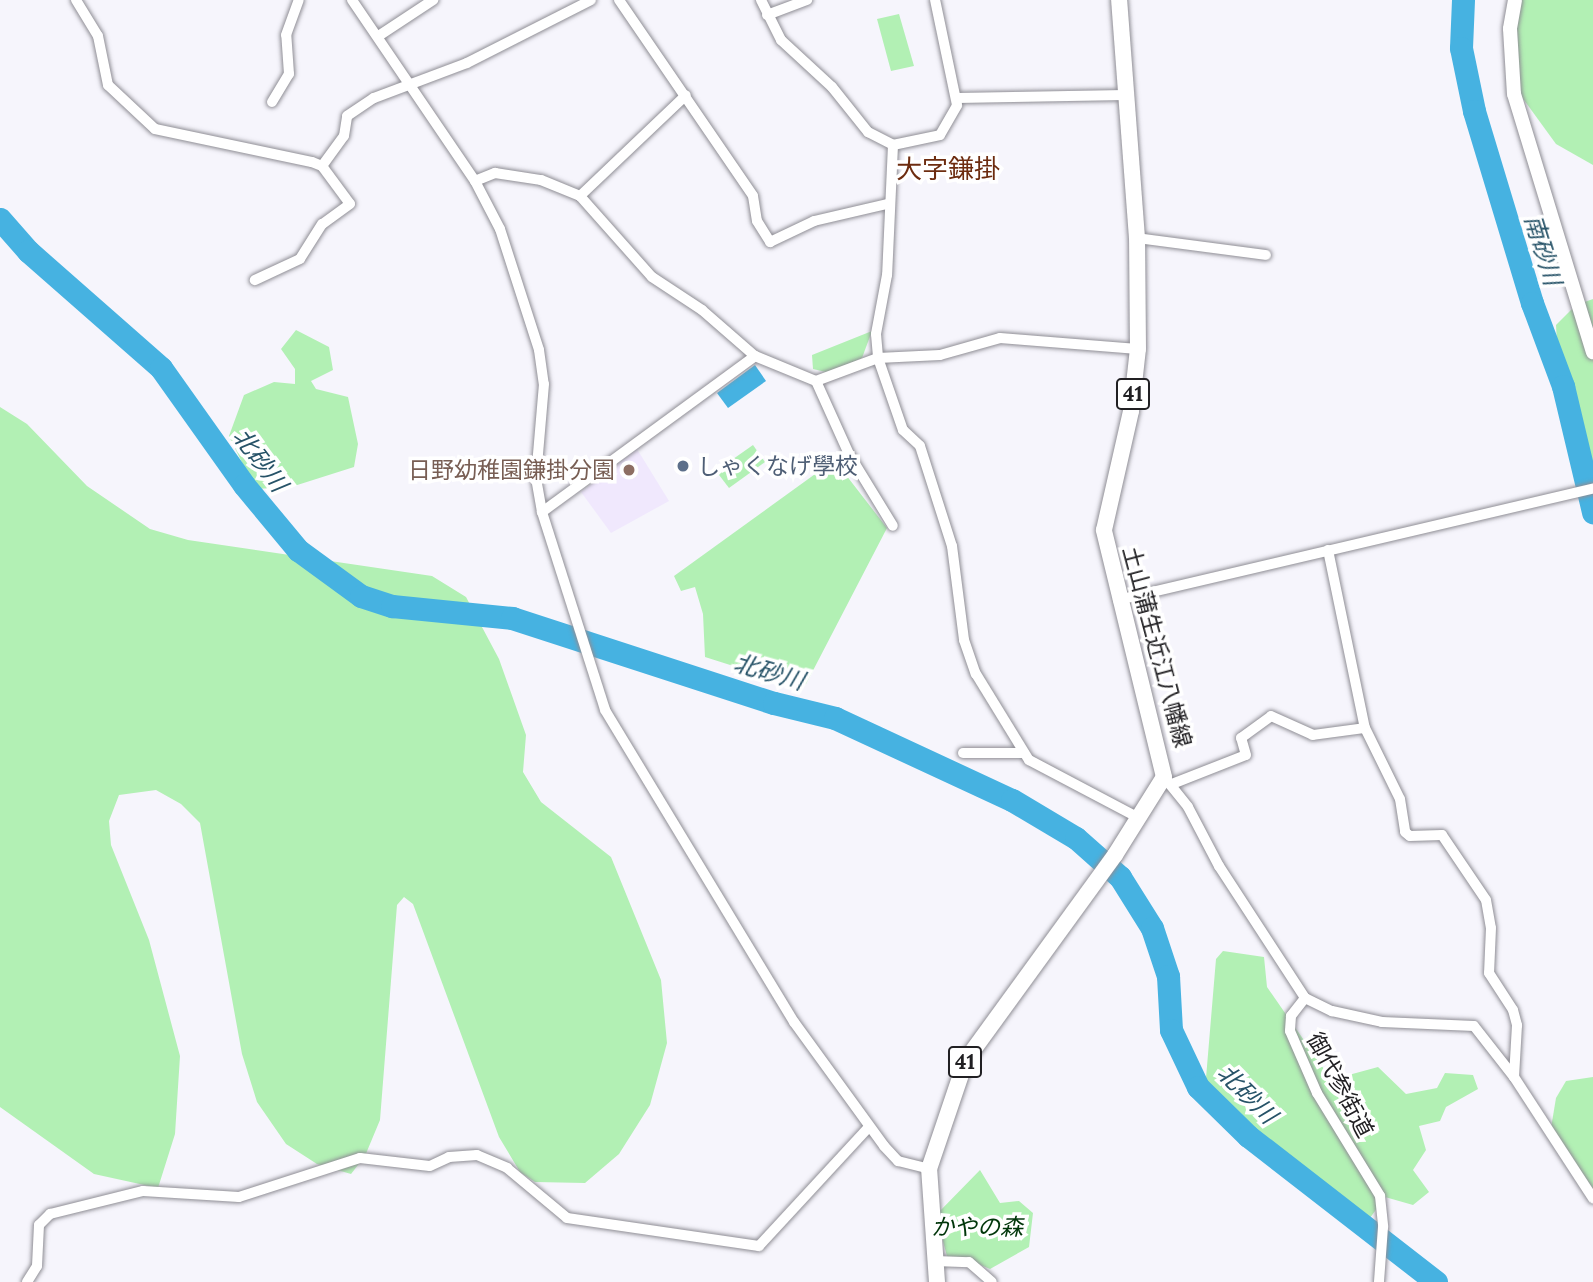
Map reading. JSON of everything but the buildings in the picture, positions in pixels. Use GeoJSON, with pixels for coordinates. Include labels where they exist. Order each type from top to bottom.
{"type":"FeatureCollection","features":[{"type":"Feature","properties":{"kind":"main road","name":"土山蒲生近江八幡線"},"geometry":{"type":"LineString","coordinates":[[937,1282],[929,1169],[966,1060],[1168,780],[1118,600],[1104,530],[1131,411],[1138,349],[1138,238],[1119,0]]}},
{"type":"Feature","properties":{"kind":"street"},"geometry":{"type":"LineString","coordinates":[[76,0],[99,36],[108,85],[155,129],[322,166],[350,204],[322,224],[300,259],[256,280]]}},
{"type":"Feature","properties":{"kind":"street"},"geometry":{"type":"LineString","coordinates":[[272,102],[289,74],[286,35],[299,0]]}},
{"type":"Feature","properties":{"kind":"street"},"geometry":{"type":"LineString","coordinates":[[352,0],[380,35],[475,181],[500,229],[539,350],[544,384],[536,478],[542,512],[586,658],[605,710],[794,1022],[869,1127],[898,1161],[929,1169]]}},
{"type":"Feature","properties":{"kind":"street"},"geometry":{"type":"LineString","coordinates":[[380,35],[433,0]]}},
{"type":"Feature","properties":{"kind":"street"},"geometry":{"type":"LineString","coordinates":[[322,166],[344,136],[347,116],[374,98],[467,63],[591,0]]}},
{"type":"Feature","properties":{"kind":"street"},"geometry":{"type":"LineString","coordinates":[[619,0],[753,196],[757,220],[770,242],[814,221],[887,204]]}},
{"type":"Feature","properties":{"kind":"street"},"geometry":{"type":"LineString","coordinates":[[761,0],[781,40],[832,87],[862,126],[893,145],[940,135],[957,105],[935,0]]}},
{"type":"Feature","properties":{"kind":"street"},"geometry":{"type":"LineString","coordinates":[[767,15],[807,0]]}},
{"type":"Feature","properties":{"kind":"street"},"geometry":{"type":"LineString","coordinates":[[1515,0],[1510,29],[1514,94],[1593,352]]}},
{"type":"Feature","properties":{"kind":"street"},"geometry":{"type":"LineString","coordinates":[[580,196],[686,95]]}},
{"type":"Feature","properties":{"kind":"street"},"geometry":{"type":"LineString","coordinates":[[957,98],[1125,95]]}},
{"type":"Feature","properties":{"kind":"street"},"geometry":{"type":"LineString","coordinates":[[893,145],[887,204],[888,260],[876,334],[878,358],[903,430],[920,446],[952,545],[964,640],[976,674],[1024,754],[1047,772],[1139,818]]}},
{"type":"Feature","properties":{"kind":"street"},"geometry":{"type":"LineString","coordinates":[[475,181],[495,173],[541,180],[580,196],[652,277],[702,310],[755,356],[816,381],[878,358],[940,355],[1015,337],[1138,349]]}},
{"type":"Feature","properties":{"kind":"street"},"geometry":{"type":"LineString","coordinates":[[1138,238],[1266,255]]}},
{"type":"Feature","properties":{"kind":"street"},"geometry":{"type":"LineString","coordinates":[[542,512],[755,356]]}},
{"type":"Feature","properties":{"kind":"street"},"geometry":{"type":"LineString","coordinates":[[816,381],[849,454],[893,526]]}},
{"type":"Feature","properties":{"kind":"street"},"geometry":{"type":"LineString","coordinates":[[1118,600],[1593,489]]}},
{"type":"Feature","properties":{"kind":"street"},"geometry":{"type":"LineString","coordinates":[[1328,550],[1365,729],[1400,799],[1405,832],[1410,836],[1442,835],[1486,900],[1491,928],[1489,973],[1513,1010],[1517,1025],[1514,1077]]}},
{"type":"Feature","properties":{"kind":"street"},"geometry":{"type":"LineString","coordinates":[[1365,729],[1313,735],[1271,716],[1241,738],[1246,755],[1214,771],[1168,780],[1305,998],[1332,1010],[1382,1022],[1474,1026],[1514,1077],[1593,1198]]}},
{"type":"Feature","properties":{"kind":"street"},"geometry":{"type":"LineString","coordinates":[[963,753],[1024,754]]}},
{"type":"Feature","properties":{"kind":"street","name":"御代参街道"},"geometry":{"type":"LineString","coordinates":[[1305,998],[1290,1025],[1300,1059],[1380,1196],[1383,1227],[1379,1282]]}},
{"type":"Feature","properties":{"kind":"street"},"geometry":{"type":"LineString","coordinates":[[27,1282],[37,1266],[39,1225],[50,1214],[143,1191],[239,1196],[360,1158],[430,1166],[449,1157],[477,1155],[507,1168],[567,1218],[759,1246],[869,1127]]}},
{"type":"Feature","properties":{"kind":"street"},"geometry":{"type":"LineString","coordinates":[[935,1261],[969,1262],[992,1282]]}},
{"type":"Feature","properties":{"kind":"shaded area","name":"日野幼稚園鎌掛分園"},"geometry":{"type":"Polygon","coordinates":[[[637,449],[669,501],[611,533],[581,492],[637,449]]]}},
{"type":"Feature","properties":{"kind":"green space"},"geometry":{"type":"Polygon","coordinates":[[[1519,0],[1593,0],[1593,165],[1556,144],[1521,96],[1509,50],[1519,0]]]}},
{"type":"Feature","properties":{"kind":"green space"},"geometry":{"type":"Polygon","coordinates":[[[899,14],[914,66],[891,71],[877,19],[899,14]]]}},
{"type":"Feature","properties":{"kind":"green space"},"geometry":{"type":"Polygon","coordinates":[[[1593,299],[1593,502],[1557,344],[1556,325],[1576,305],[1593,299]]]}},
{"type":"Feature","properties":{"kind":"green space"},"geometry":{"type":"Polygon","coordinates":[[[296,330],[329,347],[333,370],[311,381],[316,389],[348,397],[358,444],[354,467],[291,487],[255,489],[229,436],[244,395],[274,382],[295,384],[295,369],[281,349],[296,330]]]}},
{"type":"Feature","properties":{"kind":"green space"},"geometry":{"type":"Polygon","coordinates":[[[872,331],[862,358],[830,373],[813,369],[812,355],[872,331]]]}},
{"type":"Feature","properties":{"kind":"green space"},"geometry":{"type":"Polygon","coordinates":[[[0,407],[27,424],[87,486],[150,529],[188,540],[432,576],[466,597],[499,659],[526,735],[523,772],[541,802],[611,857],[661,980],[667,1043],[650,1105],[619,1154],[585,1183],[535,1182],[520,1172],[499,1137],[413,904],[404,897],[397,905],[380,1120],[365,1156],[351,1174],[317,1164],[286,1144],[257,1102],[242,1054],[200,823],[181,804],[156,790],[119,795],[109,821],[111,845],[149,940],[180,1056],[175,1134],[158,1188],[94,1174],[0,1107],[0,407]]]}},
{"type":"Feature","properties":{"kind":"green space"},"geometry":{"type":"Polygon","coordinates":[[[753,445],[765,462],[729,488],[716,471],[753,445]]]}},
{"type":"Feature","properties":{"kind":"green space"},"geometry":{"type":"Polygon","coordinates":[[[829,464],[838,480],[846,475],[887,528],[806,684],[799,687],[705,657],[703,614],[695,587],[681,591],[674,576],[829,464]]]}},
{"type":"Feature","properties":{"kind":"green space"},"geometry":{"type":"Polygon","coordinates":[[[1223,951],[1264,957],[1267,987],[1326,1072],[1345,1076],[1378,1067],[1406,1094],[1437,1088],[1445,1073],[1473,1075],[1478,1089],[1446,1107],[1440,1121],[1419,1126],[1426,1150],[1413,1170],[1429,1192],[1413,1205],[1385,1197],[1370,1218],[1263,1143],[1205,1090],[1216,959],[1223,951]]]}},
{"type":"Feature","properties":{"kind":"green space"},"geometry":{"type":"Polygon","coordinates":[[[1593,1077],[1593,1189],[1551,1128],[1556,1098],[1566,1081],[1593,1077]]]}},
{"type":"Feature","properties":{"kind":"green space","name":"かやの森"},"geometry":{"type":"Polygon","coordinates":[[[980,1170],[1000,1203],[1019,1201],[1033,1213],[1029,1247],[990,1269],[969,1260],[948,1260],[936,1215],[980,1170]]]}},
{"type":"Feature","properties":{"kind":"water"},"geometry":{"type":"Polygon","coordinates":[[[755,365],[766,381],[728,408],[717,393],[755,365]]]}},
{"type":"Feature","properties":{"kind":"waterway","name":"南砂川"},"geometry":{"type":"LineString","coordinates":[[1463,0],[1461,48],[1474,111],[1532,303],[1563,386],[1593,512]]}},
{"type":"Feature","properties":{"kind":"waterway","name":"北砂川"},"geometry":{"type":"LineString","coordinates":[[0,219],[28,251],[161,368],[244,485],[298,550],[361,596],[392,606],[512,618],[774,703],[835,718],[1012,800],[1076,838],[1120,877],[1152,928],[1168,976],[1171,1030],[1198,1087],[1248,1136],[1436,1282]]}},
{"type":"Feature","properties":{"kind":"place","name":"しゃくなげ學校"},"geometry":{"type":"Point","coordinates":[683,466]}},
{"type":"Feature","properties":{"kind":"place","name":"日野幼稚園鎌掛分園"},"geometry":{"type":"Point","coordinates":[629,470]}},
{"type":"Feature","properties":{"kind":"district","name":"大字鎌掛"},"geometry":{"type":"Point","coordinates":[948,169]}}]}
